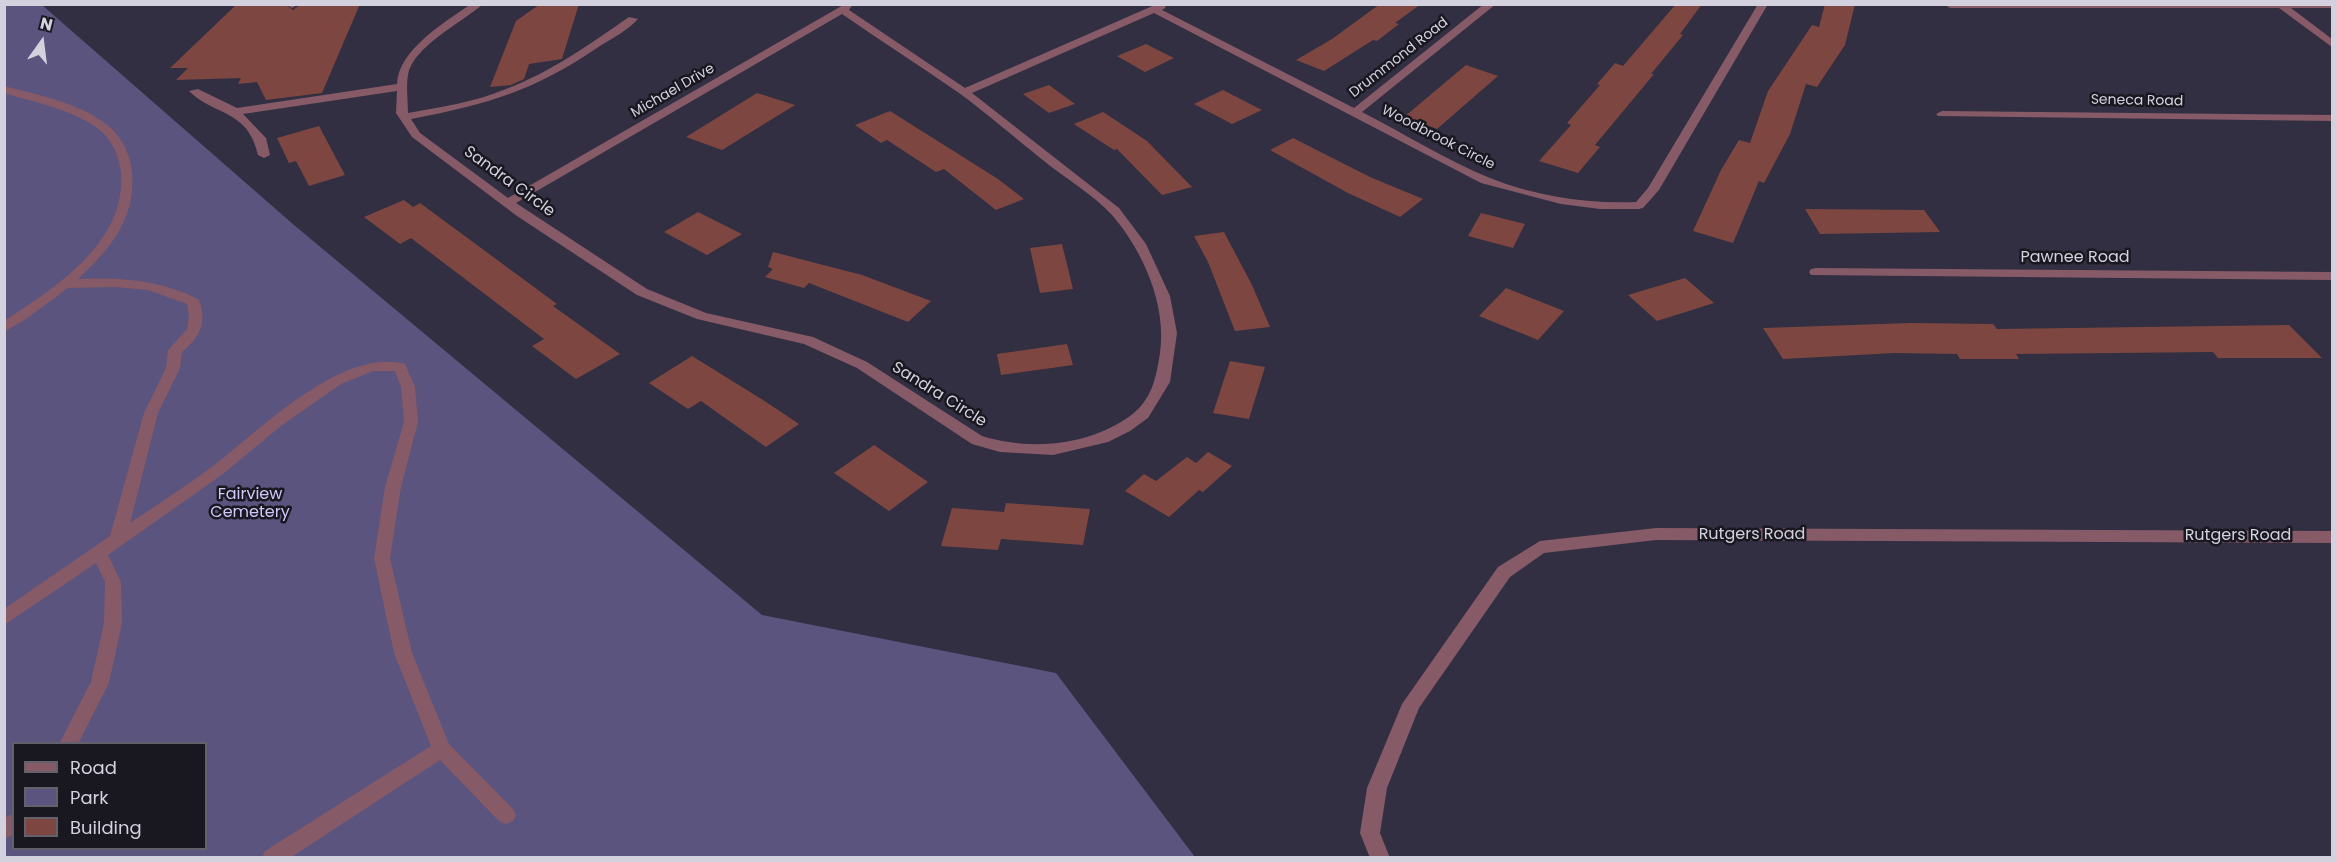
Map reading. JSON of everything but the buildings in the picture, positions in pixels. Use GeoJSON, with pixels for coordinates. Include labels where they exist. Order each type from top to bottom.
{"type":"FeatureCollection","features":[{"type":"Feature","properties":{"kind":"street","name":"Sandra Circle"},"geometry":{"type":"LineString","coordinates":[[478,4],[446,26],[412,57],[403,73],[400,87],[402,113],[416,135],[508,203],[642,291],[702,316],[808,340],[862,365],[977,440],[1000,447],[1044,451],[1079,446],[1104,438],[1125,427],[1143,414],[1163,382],[1170,333],[1163,296],[1140,244],[1115,211],[964,92],[847,7]]}},
{"type":"Feature","properties":{"kind":"street"},"geometry":{"type":"LineString","coordinates":[[964,92],[1167,4]]}},
{"type":"Feature","properties":{"kind":"street","name":"Drummond Road"},"geometry":{"type":"LineString","coordinates":[[1354,113],[1491,4]]}},
{"type":"Feature","properties":{"kind":"street","name":"Woodbrook Circle"},"geometry":{"type":"LineString","coordinates":[[1155,10],[1485,180],[1518,191],[1616,207],[1638,205],[1653,190],[1763,4]]}},
{"type":"Feature","properties":{"kind":"street"},"geometry":{"type":"LineString","coordinates":[[1950,5],[2332,5]]}},
{"type":"Feature","properties":{"kind":"street"},"geometry":{"type":"LineString","coordinates":[[2280,5],[2332,44]]}},
{"type":"Feature","properties":{"kind":"street","name":"Michael Drive"},"geometry":{"type":"LineString","coordinates":[[508,203],[847,7]]}},
{"type":"Feature","properties":{"kind":"street"},"geometry":{"type":"LineString","coordinates":[[405,117],[484,101],[523,87],[564,65],[633,19]]}},
{"type":"Feature","properties":{"kind":"street"},"geometry":{"type":"LineString","coordinates":[[235,112],[400,87]]}},
{"type":"Feature","properties":{"kind":"street"},"geometry":{"type":"LineString","coordinates":[[4,89],[87,119],[106,130],[124,155],[129,184],[124,211],[112,233],[79,272],[4,328]]}},
{"type":"Feature","properties":{"kind":"street"},"geometry":{"type":"LineString","coordinates":[[194,91],[235,112],[260,138],[264,155]]}},
{"type":"Feature","properties":{"kind":"street","name":"Seneca Road"},"geometry":{"type":"LineString","coordinates":[[1942,114],[2332,118]]}},
{"type":"Feature","properties":{"kind":"street","name":"Pawnee Road"},"geometry":{"type":"LineString","coordinates":[[1816,272],[2332,276]]}},
{"type":"Feature","properties":{"kind":"street"},"geometry":{"type":"LineString","coordinates":[[65,284],[128,284],[163,288],[194,302],[197,311],[197,327],[188,341],[176,350],[173,368],[151,413],[117,541]]}},
{"type":"Feature","properties":{"kind":"street"},"geometry":{"type":"LineString","coordinates":[[4,618],[218,470],[276,422],[336,381],[371,366],[400,367],[408,387],[411,422],[393,487],[382,558],[403,653],[442,749],[506,815]]}},
{"type":"Feature","properties":{"kind":"street","name":"Rutgers Road"},"geometry":{"type":"LineString","coordinates":[[1380,858],[1370,832],[1377,788],[1412,704],[1504,572],[1540,547],[1656,534],[2332,537]]}},
{"type":"Feature","properties":{"kind":"street"},"geometry":{"type":"LineString","coordinates":[[69,742],[100,683],[113,623],[112,582],[99,553]]}},
{"type":"Feature","properties":{"kind":"street"},"geometry":{"type":"LineString","coordinates":[[272,858],[442,749]]}},
{"type":"Feature","properties":{"kind":"green space","name":"Fairview Cemetery"},"geometry":{"type":"Polygon","coordinates":[[[5,4],[42,5],[294,225],[762,615],[1056,673],[1195,857],[5,858],[5,4]]]}}]}
